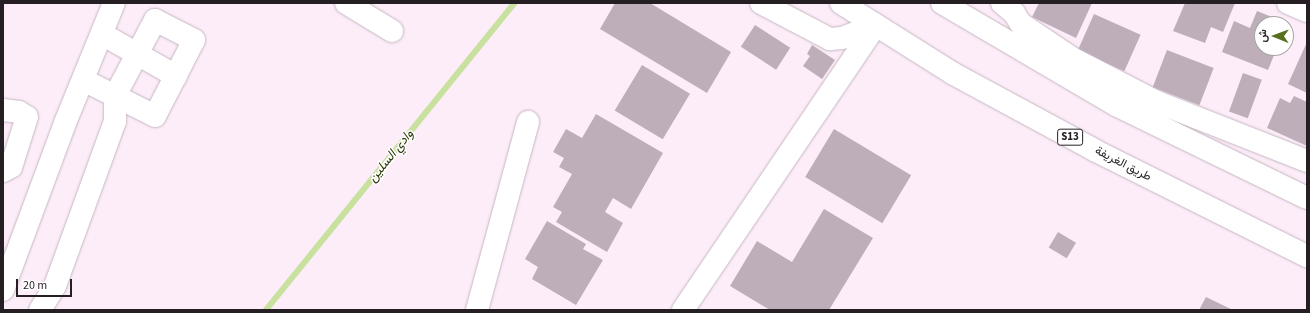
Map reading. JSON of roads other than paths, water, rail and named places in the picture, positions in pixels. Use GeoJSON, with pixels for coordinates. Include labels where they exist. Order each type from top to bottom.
{"type":"FeatureCollection","features":[{"type":"Feature","properties":{"kind":"street"},"geometry":{"type":"LineString","coordinates":[[3,290],[9,258],[114,3]]}},
{"type":"Feature","properties":{"kind":"street"},"geometry":{"type":"LineString","coordinates":[[761,3],[830,39],[842,38],[876,25]]}},
{"type":"Feature","properties":{"kind":"street","name":"طريق الغريفة"},"geometry":{"type":"LineString","coordinates":[[841,3],[952,73],[1096,151],[1307,256]]}},
{"type":"Feature","properties":{"kind":"street"},"geometry":{"type":"LineString","coordinates":[[942,3],[1116,106],[1307,198]]}},
{"type":"Feature","properties":{"kind":"street"},"geometry":{"type":"LineString","coordinates":[[1288,3],[1307,11]]}},
{"type":"Feature","properties":{"kind":"street"},"geometry":{"type":"LineString","coordinates":[[356,5],[392,30]]}},
{"type":"Feature","properties":{"kind":"street"},"geometry":{"type":"LineString","coordinates":[[1006,40],[1014,8]]}},
{"type":"Feature","properties":{"kind":"street"},"geometry":{"type":"LineString","coordinates":[[1014,8],[1021,24],[1072,58],[1157,102],[1307,161]]}},
{"type":"Feature","properties":{"kind":"street"},"geometry":{"type":"LineString","coordinates":[[40,310],[55,286],[115,121],[115,96],[155,20],[194,40],[155,116],[115,96],[83,80]]}},
{"type":"Feature","properties":{"kind":"street"},"geometry":{"type":"LineString","coordinates":[[683,310],[876,25]]}},
{"type":"Feature","properties":{"kind":"street"},"geometry":{"type":"LineString","coordinates":[[102,34],[176,76]]}},
{"type":"Feature","properties":{"kind":"street"},"geometry":{"type":"LineString","coordinates":[[3,110],[19,112],[27,117],[11,167],[3,171]]}},
{"type":"Feature","properties":{"kind":"street"},"geometry":{"type":"LineString","coordinates":[[477,310],[528,122]]}},
{"type":"Feature","properties":{"kind":"waterway","name":"وادي السلين"},"geometry":{"type":"LineString","coordinates":[[266,310],[515,3]]}}]}
